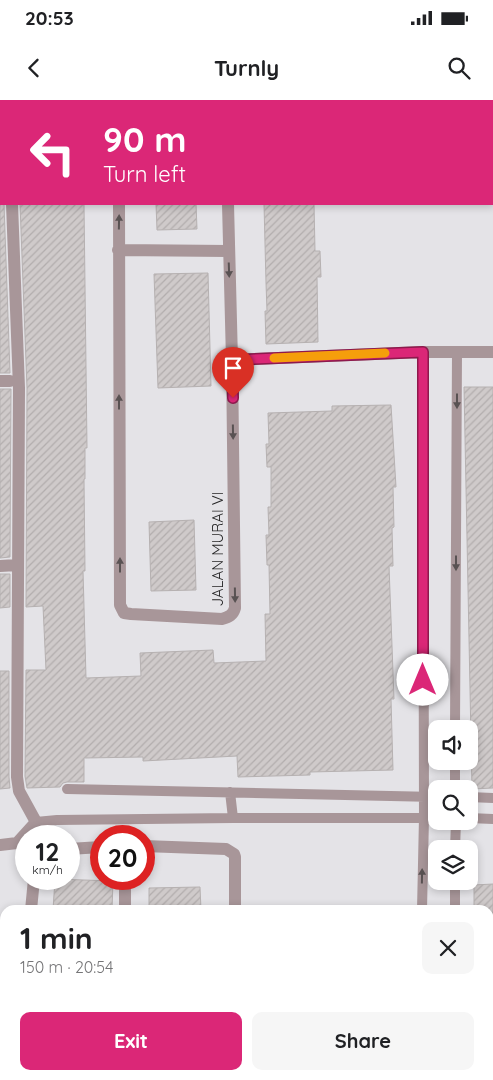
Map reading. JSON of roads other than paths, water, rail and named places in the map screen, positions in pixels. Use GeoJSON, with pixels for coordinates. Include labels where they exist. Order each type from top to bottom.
{"type":"FeatureCollection","features":[{"type":"Feature","properties":{"kind":"street"},"geometry":{"type":"LineString","coordinates":[[0,845],[17,843],[36,822],[19,791],[17,777],[19,388],[12,205]]}},
{"type":"Feature","properties":{"kind":"street","name":"JALAN MURAI VI"},"geometry":{"type":"LineString","coordinates":[[119,205],[120,605],[124,613],[222,619],[229,618],[234,613],[232,360],[228,205]]}},
{"type":"Feature","properties":{"kind":"street"},"geometry":{"type":"LineString","coordinates":[[118,250],[228,251]]}},
{"type":"Feature","properties":{"kind":"street"},"geometry":{"type":"LineString","coordinates":[[232,360],[423,352],[493,352]]}},
{"type":"Feature","properties":{"kind":"street"},"geometry":{"type":"LineString","coordinates":[[0,566],[17,565]]}},
{"type":"Feature","properties":{"kind":"street"},"geometry":{"type":"LineString","coordinates":[[155,846],[226,849],[232,852],[235,857],[235,905]]}},
{"type":"Feature","properties":{"kind":"street"},"geometry":{"type":"LineString","coordinates":[[31,905],[33,890]]}},
{"type":"Feature","properties":{"kind":"street"},"geometry":{"type":"LineString","coordinates":[[124,905],[125,890]]}},
{"type":"Feature","properties":{"kind":"lane"},"geometry":{"type":"LineString","coordinates":[[422,905],[424,817],[423,352]]}},
{"type":"Feature","properties":{"kind":"lane"},"geometry":{"type":"LineString","coordinates":[[456,720],[457,352]]}},
{"type":"Feature","properties":{"kind":"lane"},"geometry":{"type":"LineString","coordinates":[[67,789],[428,797]]}},
{"type":"Feature","properties":{"kind":"lane"},"geometry":{"type":"LineString","coordinates":[[230,792],[233,818]]}},
{"type":"Feature","properties":{"kind":"lane"},"geometry":{"type":"LineString","coordinates":[[478,797],[493,798]]}},
{"type":"Feature","properties":{"kind":"lane"},"geometry":{"type":"LineString","coordinates":[[36,822],[57,820],[428,817]]}},
{"type":"Feature","properties":{"kind":"lane"},"geometry":{"type":"LineString","coordinates":[[478,818],[493,819]]}},
{"type":"Feature","properties":{"kind":"lane"},"geometry":{"type":"LineString","coordinates":[[454,905],[455,890]]}}]}
